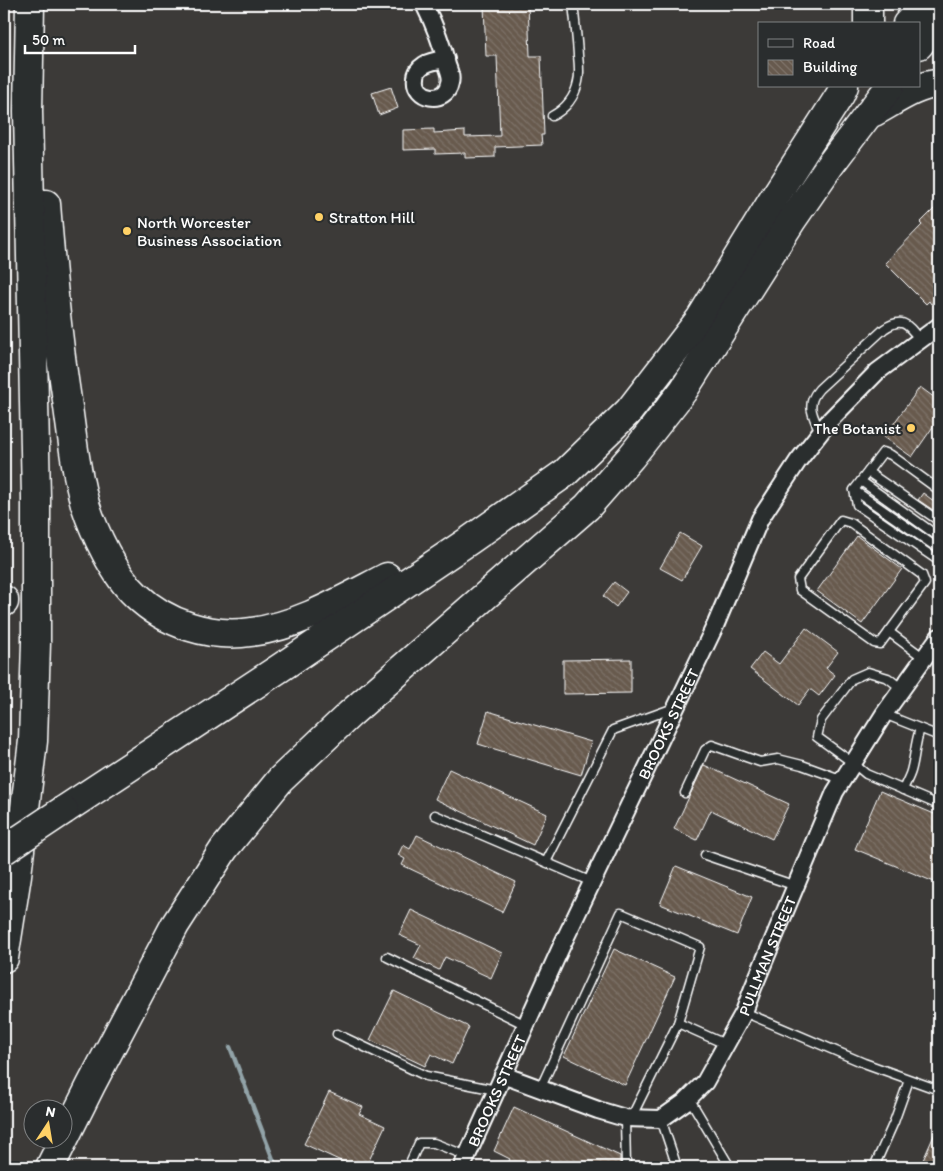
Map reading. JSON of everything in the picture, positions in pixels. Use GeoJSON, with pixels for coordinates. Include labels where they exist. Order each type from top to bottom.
{"type":"FeatureCollection","features":[{"type":"Feature","properties":{"kind":"highway"},"geometry":{"type":"LineString","coordinates":[[4,958],[17,875],[34,722],[36,498],[28,111],[30,4]]}},
{"type":"Feature","properties":{"kind":"highway"},"geometry":{"type":"LineString","coordinates":[[868,4],[868,22]]}},
{"type":"Feature","properties":{"kind":"highway"},"geometry":{"type":"LineString","coordinates":[[920,88],[939,84]]}},
{"type":"Feature","properties":{"kind":"highway"},"geometry":{"type":"LineString","coordinates":[[50,1167],[175,925],[224,849],[280,780],[350,714],[587,507],[631,457],[683,391],[792,220],[830,165],[888,88]]}},
{"type":"Feature","properties":{"kind":"highway"},"geometry":{"type":"LineString","coordinates":[[868,115],[919,88]]}},
{"type":"Feature","properties":{"kind":"highway"},"geometry":{"type":"LineString","coordinates":[[4,850],[280,668],[470,540],[565,473],[629,411],[700,318],[844,89]]}},
{"type":"Feature","properties":{"kind":"highway"},"geometry":{"type":"LineString","coordinates":[[28,111],[46,198],[61,361],[79,476],[86,504],[96,531],[116,571],[135,595],[160,614],[181,624],[216,633],[251,632],[278,626],[306,616],[408,567],[470,540]]}},
{"type":"Feature","properties":{"kind":"street"},"geometry":{"type":"LineString","coordinates":[[424,4],[446,59]]}},
{"type":"Feature","properties":{"kind":"street","name":"BROOKS STREET"},"geometry":{"type":"LineString","coordinates":[[464,1162],[592,882],[715,626],[760,519],[798,461],[830,420],[877,372],[939,326]]}},
{"type":"Feature","properties":{"kind":"street","name":"PULLMAN STREET"},"geometry":{"type":"LineString","coordinates":[[660,1119],[686,1102],[705,1082],[744,1012],[835,792],[884,714],[939,637]]}},
{"type":"Feature","properties":{"kind":"street"},"geometry":{"type":"LineString","coordinates":[[500,1082],[540,1089],[598,1110],[627,1118],[660,1119]]}},
{"type":"Feature","properties":{"kind":"lane"},"geometry":{"type":"LineString","coordinates":[[552,116],[570,101],[579,82],[578,46],[573,4]]}},
{"type":"Feature","properties":{"kind":"lane"},"geometry":{"type":"LineString","coordinates":[[820,432],[811,405],[813,396],[877,335],[892,323],[901,322],[909,326],[920,340]]}},
{"type":"Feature","properties":{"kind":"lane"},"geometry":{"type":"LineString","coordinates":[[854,490],[883,452],[891,454],[939,490]]}},
{"type":"Feature","properties":{"kind":"lane"},"geometry":{"type":"LineString","coordinates":[[868,472],[939,522]]}},
{"type":"Feature","properties":{"kind":"lane"},"geometry":{"type":"LineString","coordinates":[[861,482],[939,537]]}},
{"type":"Feature","properties":{"kind":"lane"},"geometry":{"type":"LineString","coordinates":[[854,490],[939,549]]}},
{"type":"Feature","properties":{"kind":"lane"},"geometry":{"type":"LineString","coordinates":[[854,490],[857,505],[939,561]]}},
{"type":"Feature","properties":{"kind":"lane"},"geometry":{"type":"LineString","coordinates":[[842,520],[851,523],[922,574],[925,583],[889,632],[880,644],[874,643],[800,590],[798,579],[842,520]]}},
{"type":"Feature","properties":{"kind":"lane"},"geometry":{"type":"LineString","coordinates":[[889,632],[924,658]]}},
{"type":"Feature","properties":{"kind":"lane"},"geometry":{"type":"LineString","coordinates":[[902,689],[888,678],[868,672],[852,678],[821,720],[817,737],[866,774],[939,806]]}},
{"type":"Feature","properties":{"kind":"lane"},"geometry":{"type":"LineString","coordinates":[[546,862],[613,730],[676,707]]}},
{"type":"Feature","properties":{"kind":"lane"},"geometry":{"type":"LineString","coordinates":[[884,714],[939,736]]}},
{"type":"Feature","properties":{"kind":"lane"},"geometry":{"type":"LineString","coordinates":[[902,790],[910,774],[915,742],[920,728]]}},
{"type":"Feature","properties":{"kind":"lane"},"geometry":{"type":"LineString","coordinates":[[685,793],[705,750],[712,746],[760,762],[778,759],[802,765],[843,780]]}},
{"type":"Feature","properties":{"kind":"lane"},"geometry":{"type":"LineString","coordinates":[[435,815],[592,882]]}},
{"type":"Feature","properties":{"kind":"lane"},"geometry":{"type":"LineString","coordinates":[[705,855],[796,886]]}},
{"type":"Feature","properties":{"kind":"lane"},"geometry":{"type":"LineString","coordinates":[[540,1089],[621,913],[700,946],[678,1023],[627,1118],[626,1167]]}},
{"type":"Feature","properties":{"kind":"lane"},"geometry":{"type":"LineString","coordinates":[[387,957],[526,1024]]}},
{"type":"Feature","properties":{"kind":"lane"},"geometry":{"type":"LineString","coordinates":[[744,1012],[864,1063],[939,1090]]}},
{"type":"Feature","properties":{"kind":"lane"},"geometry":{"type":"LineString","coordinates":[[678,1023],[726,1044]]}},
{"type":"Feature","properties":{"kind":"lane"},"geometry":{"type":"LineString","coordinates":[[337,1034],[426,1076],[500,1082]]}},
{"type":"Feature","properties":{"kind":"lane"},"geometry":{"type":"LineString","coordinates":[[874,1167],[910,1080]]}},
{"type":"Feature","properties":{"kind":"lane"},"geometry":{"type":"LineString","coordinates":[[689,1098],[730,1167]]}},
{"type":"Feature","properties":{"kind":"lane"},"geometry":{"type":"LineString","coordinates":[[660,1119],[676,1167]]}},
{"type":"Feature","properties":{"kind":"lane"},"geometry":{"type":"LineString","coordinates":[[408,1167],[419,1143],[434,1143],[464,1162]]}},
{"type":"Feature","properties":{"kind":"building"},"geometry":{"type":"Polygon","coordinates":[[[528,4],[530,56],[541,56],[544,135],[541,135],[542,145],[495,147],[495,157],[465,158],[465,153],[435,154],[435,149],[403,150],[403,130],[434,129],[434,133],[465,131],[465,137],[500,136],[497,56],[486,56],[484,5],[528,4]]]}},
{"type":"Feature","properties":{"kind":"building"},"geometry":{"type":"Polygon","coordinates":[[[391,87],[398,108],[379,115],[372,93],[391,87]]]}},
{"type":"Feature","properties":{"kind":"building"},"geometry":{"type":"Polygon","coordinates":[[[939,204],[939,296],[931,304],[929,301],[926,304],[885,263],[922,225],[920,223],[939,204]]]}},
{"type":"Feature","properties":{"kind":"building","name":"The Botanist"},"geometry":{"type":"Polygon","coordinates":[[[920,387],[939,401],[939,418],[912,457],[884,437],[920,387]]]}},
{"type":"Feature","properties":{"kind":"building"},"geometry":{"type":"Polygon","coordinates":[[[923,493],[939,505],[939,514],[918,500],[923,493]]]}},
{"type":"Feature","properties":{"kind":"building"},"geometry":{"type":"Polygon","coordinates":[[[680,533],[702,546],[682,580],[660,568],[680,533]]]}},
{"type":"Feature","properties":{"kind":"building"},"geometry":{"type":"Polygon","coordinates":[[[857,536],[902,569],[862,624],[817,591],[857,536]]]}},
{"type":"Feature","properties":{"kind":"building"},"geometry":{"type":"Polygon","coordinates":[[[614,582],[627,592],[616,607],[603,596],[614,582]]]}},
{"type":"Feature","properties":{"kind":"building"},"geometry":{"type":"Polygon","coordinates":[[[806,628],[838,652],[826,668],[835,675],[819,696],[810,689],[798,705],[750,669],[763,652],[779,664],[806,628]]]}},
{"type":"Feature","properties":{"kind":"building"},"geometry":{"type":"Polygon","coordinates":[[[631,659],[631,693],[563,694],[563,660],[631,659]]]}},
{"type":"Feature","properties":{"kind":"building"},"geometry":{"type":"Polygon","coordinates":[[[488,711],[591,742],[581,775],[478,744],[488,711]]]}},
{"type":"Feature","properties":{"kind":"building"},"geometry":{"type":"Polygon","coordinates":[[[704,765],[789,804],[772,839],[711,810],[697,840],[674,829],[704,765]]]}},
{"type":"Feature","properties":{"kind":"building"},"geometry":{"type":"Polygon","coordinates":[[[449,769],[547,814],[533,845],[435,799],[449,769]]]}},
{"type":"Feature","properties":{"kind":"building"},"geometry":{"type":"Polygon","coordinates":[[[880,791],[939,816],[939,884],[855,849],[880,791]]]}},
{"type":"Feature","properties":{"kind":"building"},"geometry":{"type":"Polygon","coordinates":[[[417,835],[516,882],[502,912],[402,865],[405,859],[398,855],[403,845],[410,849],[417,835]]]}},
{"type":"Feature","properties":{"kind":"building"},"geometry":{"type":"Polygon","coordinates":[[[676,866],[752,897],[737,935],[660,904],[676,866]]]}},
{"type":"Feature","properties":{"kind":"building"},"geometry":{"type":"Polygon","coordinates":[[[411,910],[502,953],[491,978],[445,957],[439,970],[414,958],[421,945],[399,935],[411,910]]]}},
{"type":"Feature","properties":{"kind":"building"},"geometry":{"type":"Polygon","coordinates":[[[614,949],[675,977],[625,1085],[564,1056],[614,949]]]}},
{"type":"Feature","properties":{"kind":"building"},"geometry":{"type":"Polygon","coordinates":[[[394,991],[469,1027],[452,1064],[431,1054],[425,1066],[370,1040],[394,991]]]}},
{"type":"Feature","properties":{"kind":"building"},"geometry":{"type":"Polygon","coordinates":[[[329,1092],[363,1107],[359,1114],[385,1126],[366,1167],[354,1167],[304,1144],[329,1092]]]}},
{"type":"Feature","properties":{"kind":"building"},"geometry":{"type":"Polygon","coordinates":[[[514,1107],[620,1156],[620,1167],[506,1167],[510,1159],[494,1151],[514,1107]]]}},
{"type":"Feature","properties":{"kind":"building"},"geometry":{"type":"Polygon","coordinates":[[[939,1124],[939,1167],[920,1167],[939,1124]]]}},
{"type":"Feature","properties":{"kind":"waterway"},"geometry":{"type":"LineString","coordinates":[[230,1047],[276,1167]]}},
{"type":"Feature","properties":{"kind":"place","name":"Stratton Hill"},"geometry":{"type":"Point","coordinates":[319,217]}},
{"type":"Feature","properties":{"kind":"place","name":"North Worcester Business Association"},"geometry":{"type":"Point","coordinates":[127,231]}},
{"type":"Feature","properties":{"kind":"place","name":"The Botanist"},"geometry":{"type":"Point","coordinates":[911,428]}}]}
